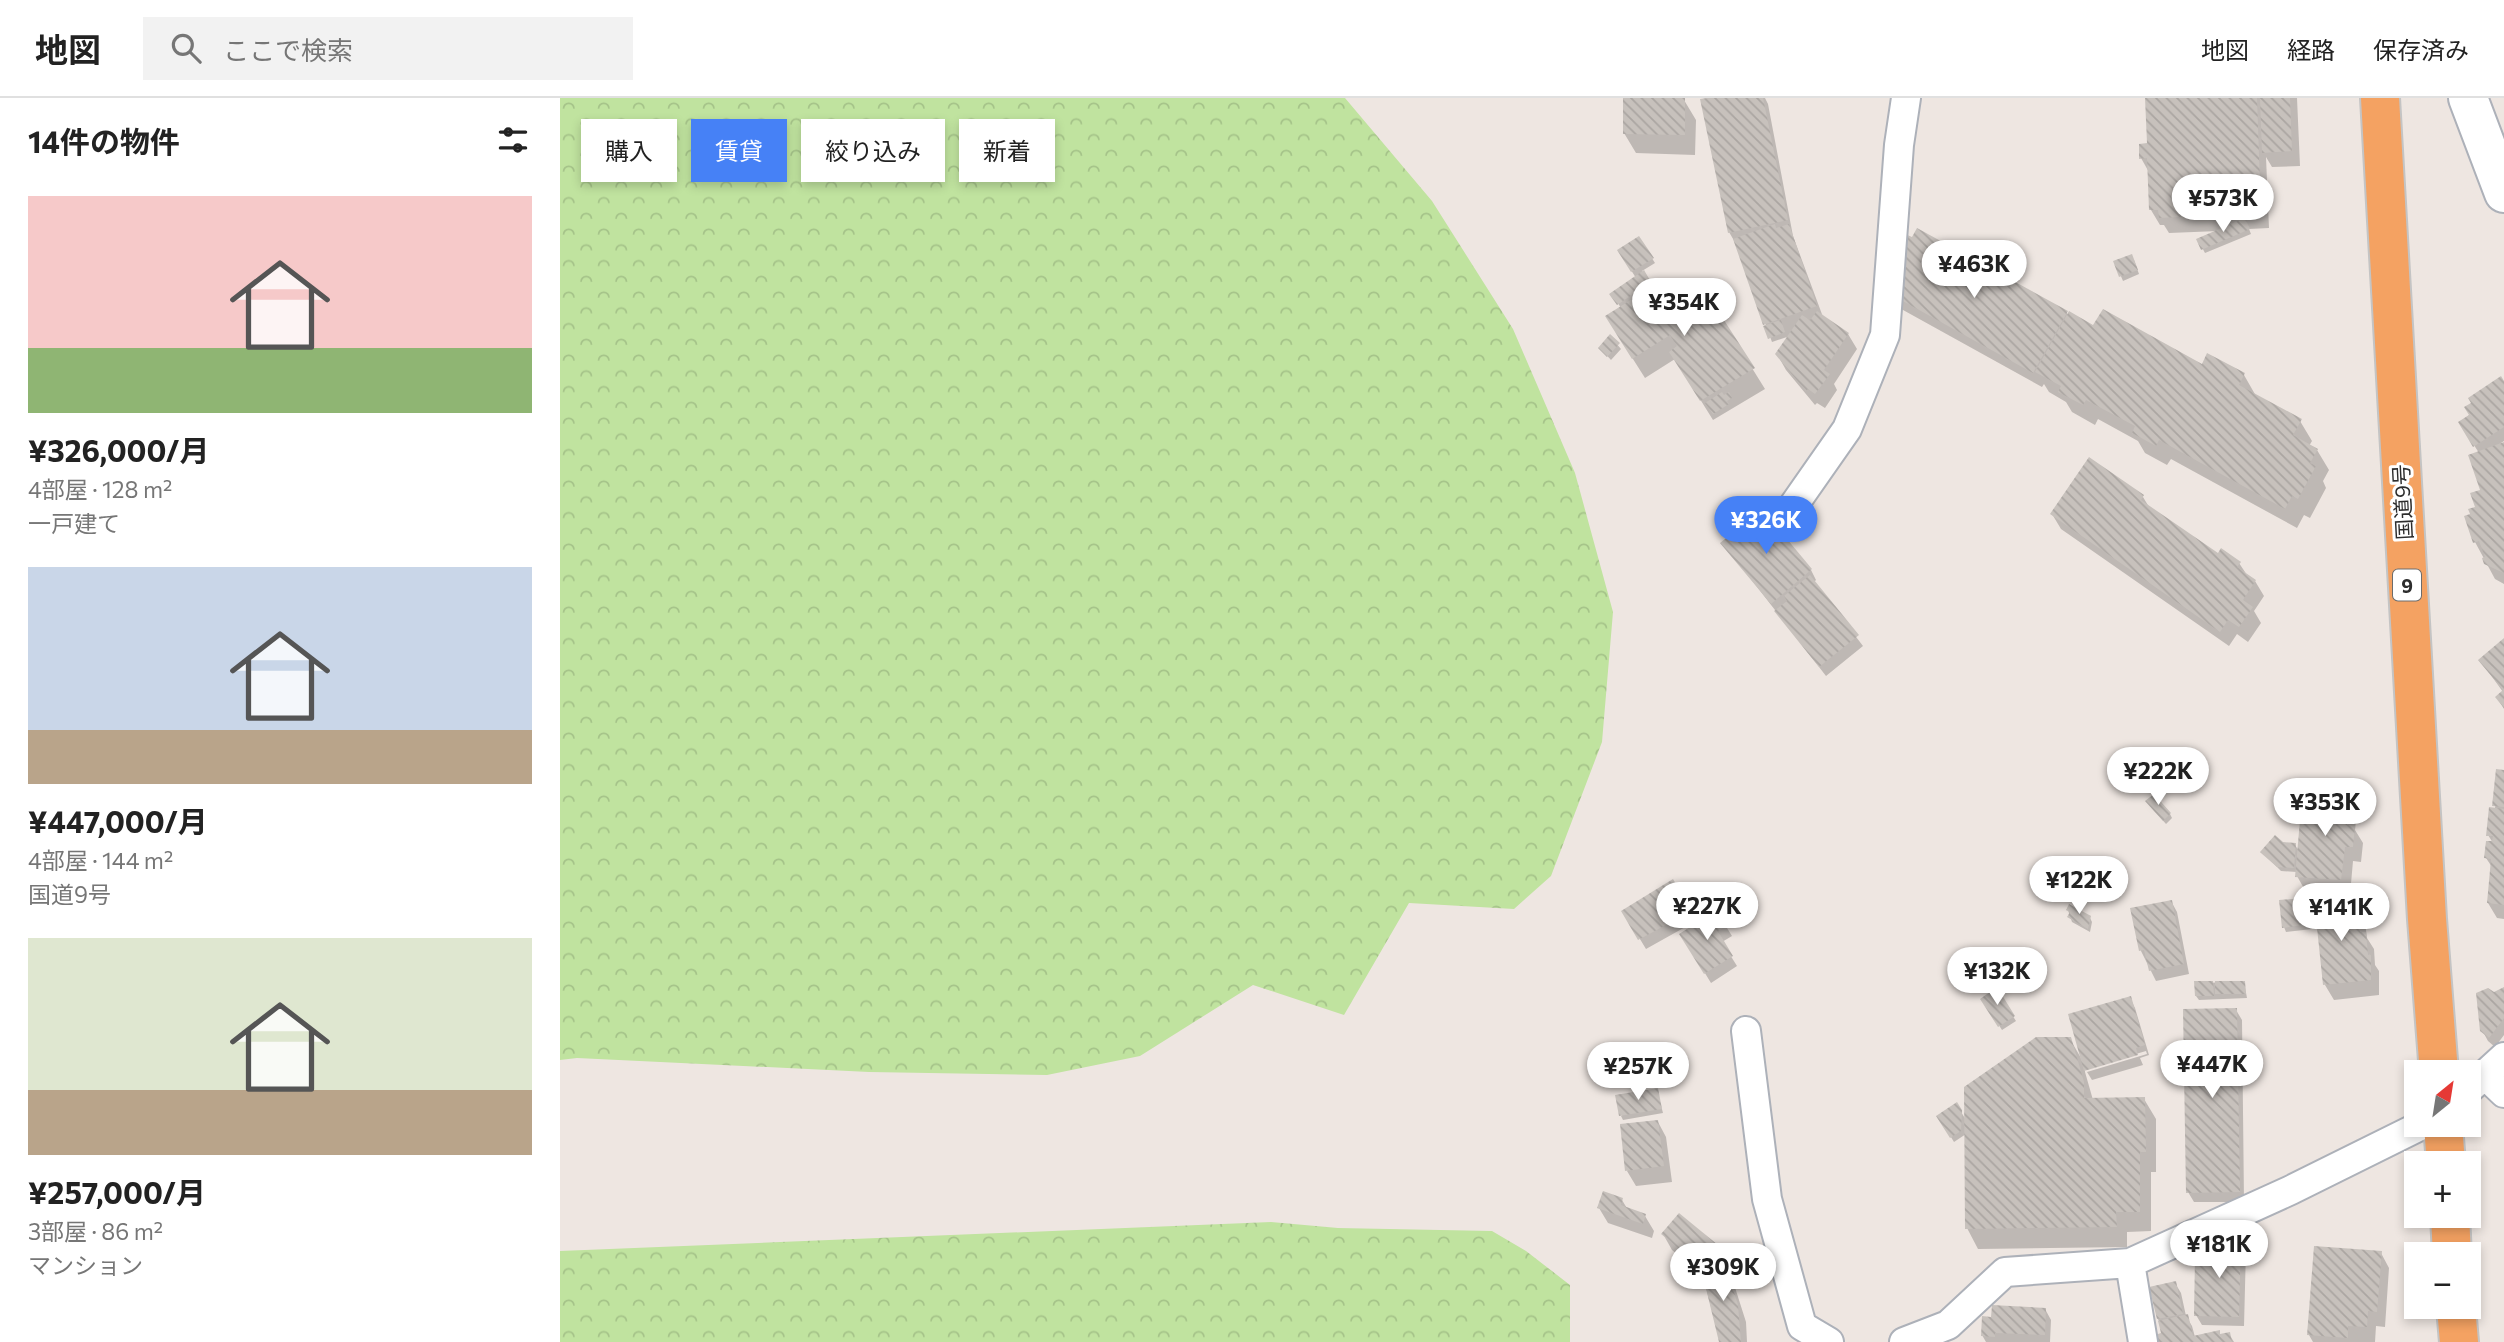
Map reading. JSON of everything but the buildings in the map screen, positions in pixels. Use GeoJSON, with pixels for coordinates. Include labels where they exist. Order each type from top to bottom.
{"type":"FeatureCollection","features":[{"type":"Feature","properties":{"kind":"highway","name":"国道9号"},"geometry":{"type":"LineString","coordinates":[[2380,98],[2437,1060]]}},
{"type":"Feature","properties":{"kind":"highway"},"geometry":{"type":"LineString","coordinates":[[2457,1319],[2459,1342]]}},
{"type":"Feature","properties":{"kind":"main road"},"geometry":{"type":"LineString","coordinates":[[2468,98],[2504,193]]}},
{"type":"Feature","properties":{"kind":"street"},"geometry":{"type":"LineString","coordinates":[[1789,512],[1847,429],[1885,335],[1899,145],[1906,98]]}},
{"type":"Feature","properties":{"kind":"street"},"geometry":{"type":"LineString","coordinates":[[1746,1031],[1767,1199],[1802,1326],[1829,1342]]}},
{"type":"Feature","properties":{"kind":"street"},"geometry":{"type":"LineString","coordinates":[[1904,1342],[1948,1325],[2005,1272],[2130,1263],[2291,1191],[2404,1134]]}},
{"type":"Feature","properties":{"kind":"street"},"geometry":{"type":"LineString","coordinates":[[2130,1263],[2143,1342]]}},
{"type":"Feature","properties":{"kind":"green space"},"geometry":{"type":"Polygon","coordinates":[[[560,98],[1345,98],[1432,201],[1513,329],[1575,473],[1613,612],[1602,742],[1551,876],[1514,909],[1409,903],[1344,1015],[1253,985],[1140,1056],[1047,1075],[869,1072],[577,1058],[560,1060],[560,98]]]}},
{"type":"Feature","properties":{"kind":"green space"},"geometry":{"type":"Polygon","coordinates":[[[1271,1222],[1338,1228],[1492,1231],[1526,1251],[1570,1285],[1570,1342],[560,1342],[560,1251],[1271,1222]]]}}]}
